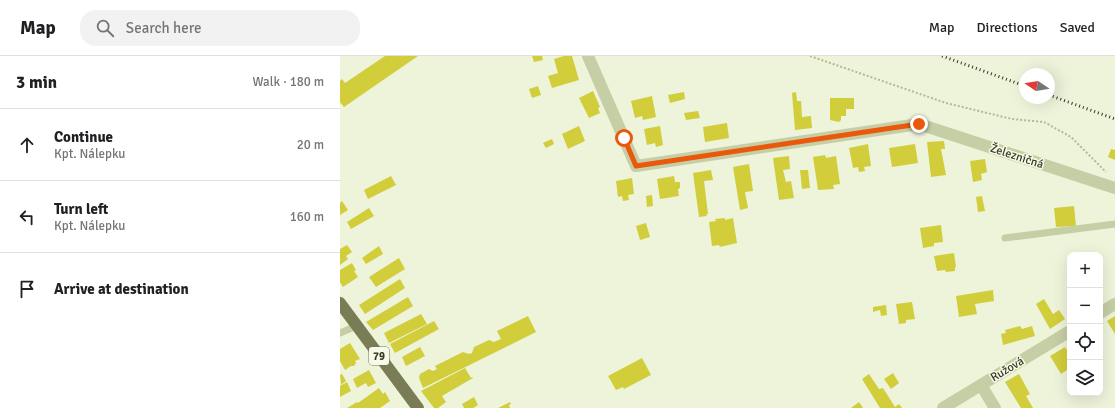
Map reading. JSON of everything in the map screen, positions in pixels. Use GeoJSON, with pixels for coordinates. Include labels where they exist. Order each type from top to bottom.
{"type":"FeatureCollection","features":[{"type":"Feature","properties":{"kind":"main road","name":"79"},"geometry":{"type":"LineString","coordinates":[[340,304],[418,408]]}},
{"type":"Feature","properties":{"kind":"street","name":"Železničná"},"geometry":{"type":"LineString","coordinates":[[588,56],[636,166],[919,124],[1115,188]]}},
{"type":"Feature","properties":{"kind":"street"},"geometry":{"type":"LineString","coordinates":[[1103,311],[1115,304]]}},
{"type":"Feature","properties":{"kind":"street","name":"Ružová"},"geometry":{"type":"LineString","coordinates":[[943,408],[1067,333]]}},
{"type":"Feature","properties":{"kind":"street"},"geometry":{"type":"LineString","coordinates":[[981,385],[995,408]]}},
{"type":"Feature","properties":{"kind":"lane"},"geometry":{"type":"LineString","coordinates":[[1005,238],[1115,224]]}},
{"type":"Feature","properties":{"kind":"lane"},"geometry":{"type":"LineString","coordinates":[[340,333],[356,326]]}},
{"type":"Feature","properties":{"kind":"path"},"geometry":{"type":"LineString","coordinates":[[810,56],[946,103],[1012,119],[1044,122],[1072,137],[1110,175]]}},
{"type":"Feature","properties":{"kind":"building"},"geometry":{"type":"Polygon","coordinates":[[[385,56],[418,56],[344,107],[340,102],[340,81],[342,79],[345,83],[385,56]]]}},
{"type":"Feature","properties":{"kind":"building"},"geometry":{"type":"Polygon","coordinates":[[[532,56],[542,56],[543,60],[534,62],[532,56]]]}},
{"type":"Feature","properties":{"kind":"building"},"geometry":{"type":"Polygon","coordinates":[[[564,56],[572,56],[579,80],[552,88],[548,76],[558,73],[554,59],[564,56]]]}},
{"type":"Feature","properties":{"kind":"building"},"geometry":{"type":"Polygon","coordinates":[[[538,86],[541,95],[532,98],[529,89],[538,86]]]}},
{"type":"Feature","properties":{"kind":"building"},"geometry":{"type":"Polygon","coordinates":[[[593,91],[600,107],[598,108],[600,113],[589,118],[579,98],[593,91]]]}},
{"type":"Feature","properties":{"kind":"building"},"geometry":{"type":"Polygon","coordinates":[[[684,92],[685,99],[670,103],[668,95],[684,92]]]}},
{"type":"Feature","properties":{"kind":"building"},"geometry":{"type":"Polygon","coordinates":[[[796,92],[797,101],[801,101],[802,117],[811,116],[812,128],[795,130],[792,93],[796,92]]]}},
{"type":"Feature","properties":{"kind":"building"},"geometry":{"type":"Polygon","coordinates":[[[652,96],[656,117],[643,120],[642,116],[635,118],[631,101],[652,96]]]}},
{"type":"Feature","properties":{"kind":"building"},"geometry":{"type":"Polygon","coordinates":[[[830,98],[854,98],[854,109],[846,109],[846,116],[841,116],[841,120],[839,122],[830,120],[830,98]]]}},
{"type":"Feature","properties":{"kind":"building"},"geometry":{"type":"Polygon","coordinates":[[[698,111],[700,118],[686,120],[684,113],[698,111]]]}},
{"type":"Feature","properties":{"kind":"building"},"geometry":{"type":"Polygon","coordinates":[[[727,123],[729,138],[705,142],[703,127],[727,123]]]}},
{"type":"Feature","properties":{"kind":"building"},"geometry":{"type":"Polygon","coordinates":[[[579,126],[585,141],[568,149],[562,134],[579,126]]]}},
{"type":"Feature","properties":{"kind":"building"},"geometry":{"type":"Polygon","coordinates":[[[660,126],[663,145],[656,147],[655,143],[647,145],[644,129],[660,126]]]}},
{"type":"Feature","properties":{"kind":"building"},"geometry":{"type":"Polygon","coordinates":[[[552,139],[554,144],[546,148],[543,143],[552,139]]]}},
{"type":"Feature","properties":{"kind":"building"},"geometry":{"type":"Polygon","coordinates":[[[944,141],[945,149],[941,149],[946,175],[931,177],[927,142],[944,141]]]}},
{"type":"Feature","properties":{"kind":"building"},"geometry":{"type":"Polygon","coordinates":[[[868,144],[871,166],[864,167],[865,171],[859,172],[858,167],[853,168],[849,148],[868,144]]]}},
{"type":"Feature","properties":{"kind":"building"},"geometry":{"type":"Polygon","coordinates":[[[915,144],[918,163],[892,167],[889,148],[915,144]]]}},
{"type":"Feature","properties":{"kind":"building"},"geometry":{"type":"Polygon","coordinates":[[[1111,149],[1115,150],[1115,160],[1108,157],[1111,149]]]}},
{"type":"Feature","properties":{"kind":"building"},"geometry":{"type":"Polygon","coordinates":[[[825,155],[826,158],[836,156],[840,184],[833,185],[834,189],[818,190],[813,157],[825,155]]]}},
{"type":"Feature","properties":{"kind":"building"},"geometry":{"type":"Polygon","coordinates":[[[789,156],[790,169],[783,170],[786,182],[791,181],[794,198],[779,200],[773,158],[789,156]]]}},
{"type":"Feature","properties":{"kind":"building"},"geometry":{"type":"Polygon","coordinates":[[[985,159],[987,172],[981,174],[982,180],[973,182],[970,161],[985,159]]]}},
{"type":"Feature","properties":{"kind":"building"},"geometry":{"type":"Polygon","coordinates":[[[749,164],[753,191],[745,192],[748,208],[740,210],[733,167],[749,164]]]}},
{"type":"Feature","properties":{"kind":"building"},"geometry":{"type":"Polygon","coordinates":[[[711,170],[713,180],[704,181],[708,214],[706,214],[707,216],[699,217],[693,173],[711,170]]]}},
{"type":"Feature","properties":{"kind":"building"},"geometry":{"type":"Polygon","coordinates":[[[800,170],[808,170],[810,188],[802,189],[800,170]]]}},
{"type":"Feature","properties":{"kind":"building"},"geometry":{"type":"Polygon","coordinates":[[[391,176],[396,185],[368,199],[364,190],[391,176]]]}},
{"type":"Feature","properties":{"kind":"building"},"geometry":{"type":"Polygon","coordinates":[[[674,176],[675,182],[680,182],[680,188],[678,189],[679,196],[660,199],[657,179],[674,176]]]}},
{"type":"Feature","properties":{"kind":"building"},"geometry":{"type":"Polygon","coordinates":[[[632,178],[634,194],[628,195],[629,200],[623,201],[622,196],[618,197],[616,181],[632,178]]]}},
{"type":"Feature","properties":{"kind":"building"},"geometry":{"type":"Polygon","coordinates":[[[652,195],[653,206],[647,207],[646,196],[652,195]]]}},
{"type":"Feature","properties":{"kind":"building"},"geometry":{"type":"Polygon","coordinates":[[[982,196],[985,211],[978,212],[976,197],[982,196]]]}},
{"type":"Feature","properties":{"kind":"building"},"geometry":{"type":"Polygon","coordinates":[[[342,201],[348,210],[340,215],[340,203],[342,201]]]}},
{"type":"Feature","properties":{"kind":"building"},"geometry":{"type":"Polygon","coordinates":[[[1074,206],[1076,226],[1056,227],[1054,208],[1074,206]]]}},
{"type":"Feature","properties":{"kind":"building"},"geometry":{"type":"Polygon","coordinates":[[[369,208],[374,216],[351,229],[347,222],[369,208]]]}},
{"type":"Feature","properties":{"kind":"building"},"geometry":{"type":"Polygon","coordinates":[[[725,218],[725,220],[733,218],[737,243],[720,247],[719,245],[712,246],[709,222],[716,221],[715,219],[725,218]]]}},
{"type":"Feature","properties":{"kind":"building"},"geometry":{"type":"Polygon","coordinates":[[[646,223],[650,237],[640,240],[636,226],[646,223]]]}},
{"type":"Feature","properties":{"kind":"building"},"geometry":{"type":"Polygon","coordinates":[[[941,225],[943,242],[934,243],[934,246],[923,248],[920,228],[941,225]]]}},
{"type":"Feature","properties":{"kind":"building"},"geometry":{"type":"Polygon","coordinates":[[[347,245],[352,252],[346,256],[348,259],[340,265],[340,249],[347,245]]]}},
{"type":"Feature","properties":{"kind":"building"},"geometry":{"type":"Polygon","coordinates":[[[379,246],[383,254],[366,264],[362,258],[379,246]]]}},
{"type":"Feature","properties":{"kind":"building"},"geometry":{"type":"Polygon","coordinates":[[[954,253],[956,267],[955,271],[937,271],[934,256],[954,253]]]}},
{"type":"Feature","properties":{"kind":"building"},"geometry":{"type":"Polygon","coordinates":[[[399,258],[405,269],[376,287],[369,277],[399,258]]]}},
{"type":"Feature","properties":{"kind":"building"},"geometry":{"type":"Polygon","coordinates":[[[352,263],[356,270],[354,271],[358,277],[343,287],[340,282],[340,270],[352,263]]]}},
{"type":"Feature","properties":{"kind":"building"},"geometry":{"type":"Polygon","coordinates":[[[400,279],[405,288],[365,314],[359,305],[400,279]]]}},
{"type":"Feature","properties":{"kind":"building"},"geometry":{"type":"Polygon","coordinates":[[[993,290],[994,301],[975,304],[977,314],[959,317],[956,296],[993,290]]]}},
{"type":"Feature","properties":{"kind":"building"},"geometry":{"type":"Polygon","coordinates":[[[408,297],[413,306],[373,330],[366,322],[408,297]]]}},
{"type":"Feature","properties":{"kind":"building"},"geometry":{"type":"Polygon","coordinates":[[[1044,299],[1053,314],[1059,310],[1065,319],[1050,329],[1036,304],[1044,299]]]}},
{"type":"Feature","properties":{"kind":"building"},"geometry":{"type":"Polygon","coordinates":[[[912,302],[915,319],[906,320],[906,323],[899,324],[896,304],[912,302]]]}},
{"type":"Feature","properties":{"kind":"building"},"geometry":{"type":"Polygon","coordinates":[[[886,305],[887,315],[881,316],[880,310],[873,312],[873,307],[886,305]]]}},
{"type":"Feature","properties":{"kind":"building"},"geometry":{"type":"Polygon","coordinates":[[[421,314],[427,324],[389,343],[384,333],[421,314]]]}},
{"type":"Feature","properties":{"kind":"building"},"geometry":{"type":"Polygon","coordinates":[[[528,316],[536,332],[423,388],[419,378],[420,374],[429,369],[433,371],[437,369],[435,366],[463,352],[469,354],[472,353],[474,347],[489,340],[494,342],[501,339],[497,331],[528,316]]]}},
{"type":"Feature","properties":{"kind":"building"},"geometry":{"type":"Polygon","coordinates":[[[1115,316],[1115,334],[1107,321],[1115,316]]]}},
{"type":"Feature","properties":{"kind":"building"},"geometry":{"type":"Polygon","coordinates":[[[434,321],[439,329],[395,353],[390,344],[434,321]]]}},
{"type":"Feature","properties":{"kind":"building"},"geometry":{"type":"Polygon","coordinates":[[[1020,326],[1022,329],[1032,326],[1035,336],[1003,345],[1001,334],[1006,333],[1005,330],[1020,326]]]}},
{"type":"Feature","properties":{"kind":"building"},"geometry":{"type":"Polygon","coordinates":[[[350,343],[360,359],[355,361],[356,363],[354,366],[351,366],[345,370],[340,361],[340,349],[350,343]]]}},
{"type":"Feature","properties":{"kind":"building"},"geometry":{"type":"Polygon","coordinates":[[[420,347],[425,356],[406,366],[402,357],[420,347]]]}},
{"type":"Feature","properties":{"kind":"building"},"geometry":{"type":"Polygon","coordinates":[[[1065,347],[1067,350],[1067,370],[1061,374],[1050,356],[1065,347]]]}},
{"type":"Feature","properties":{"kind":"building"},"geometry":{"type":"Polygon","coordinates":[[[642,358],[651,375],[624,389],[623,387],[616,390],[608,376],[642,358]]]}},
{"type":"Feature","properties":{"kind":"building"},"geometry":{"type":"Polygon","coordinates":[[[465,368],[471,378],[473,378],[442,396],[446,402],[438,408],[434,408],[421,391],[465,368]]]}},
{"type":"Feature","properties":{"kind":"building"},"geometry":{"type":"Polygon","coordinates":[[[369,370],[376,383],[368,387],[366,383],[357,388],[353,379],[369,370]]]}},
{"type":"Feature","properties":{"kind":"building"},"geometry":{"type":"Polygon","coordinates":[[[893,373],[899,383],[891,389],[884,379],[893,373]]]}},
{"type":"Feature","properties":{"kind":"building"},"geometry":{"type":"Polygon","coordinates":[[[342,374],[346,381],[341,385],[340,375],[342,374]]]}},
{"type":"Feature","properties":{"kind":"building"},"geometry":{"type":"Polygon","coordinates":[[[869,374],[879,389],[883,388],[895,407],[899,404],[902,408],[880,408],[862,379],[869,374]]]}},
{"type":"Feature","properties":{"kind":"building"},"geometry":{"type":"Polygon","coordinates":[[[1019,374],[1030,394],[1026,396],[1033,408],[1021,408],[1005,382],[1019,374]]]}},
{"type":"Feature","properties":{"kind":"building"},"geometry":{"type":"Polygon","coordinates":[[[347,382],[351,391],[340,397],[340,386],[347,382]]]}},
{"type":"Feature","properties":{"kind":"building"},"geometry":{"type":"Polygon","coordinates":[[[379,388],[383,394],[385,392],[390,401],[380,408],[347,408],[357,402],[358,403],[379,388]]]}},
{"type":"Feature","properties":{"kind":"building"},"geometry":{"type":"Polygon","coordinates":[[[474,397],[478,405],[473,408],[464,408],[462,404],[474,397]]]}},
{"type":"Feature","properties":{"kind":"building"},"geometry":{"type":"Polygon","coordinates":[[[510,402],[510,408],[498,408],[510,402]]]}},
{"type":"Feature","properties":{"kind":"building"},"geometry":{"type":"Polygon","coordinates":[[[859,402],[863,408],[851,408],[859,402]]]}},
{"type":"Feature","properties":{"kind":"railway"},"geometry":{"type":"LineString","coordinates":[[942,56],[1019,84]]}},
{"type":"Feature","properties":{"kind":"railway"},"geometry":{"type":"LineString","coordinates":[[1055,97],[1115,119]]}},
{"type":"Feature","properties":{"kind":"route"},"geometry":{"type":"LineString","coordinates":[[624,138],[636,166],[919,124]]}}]}
